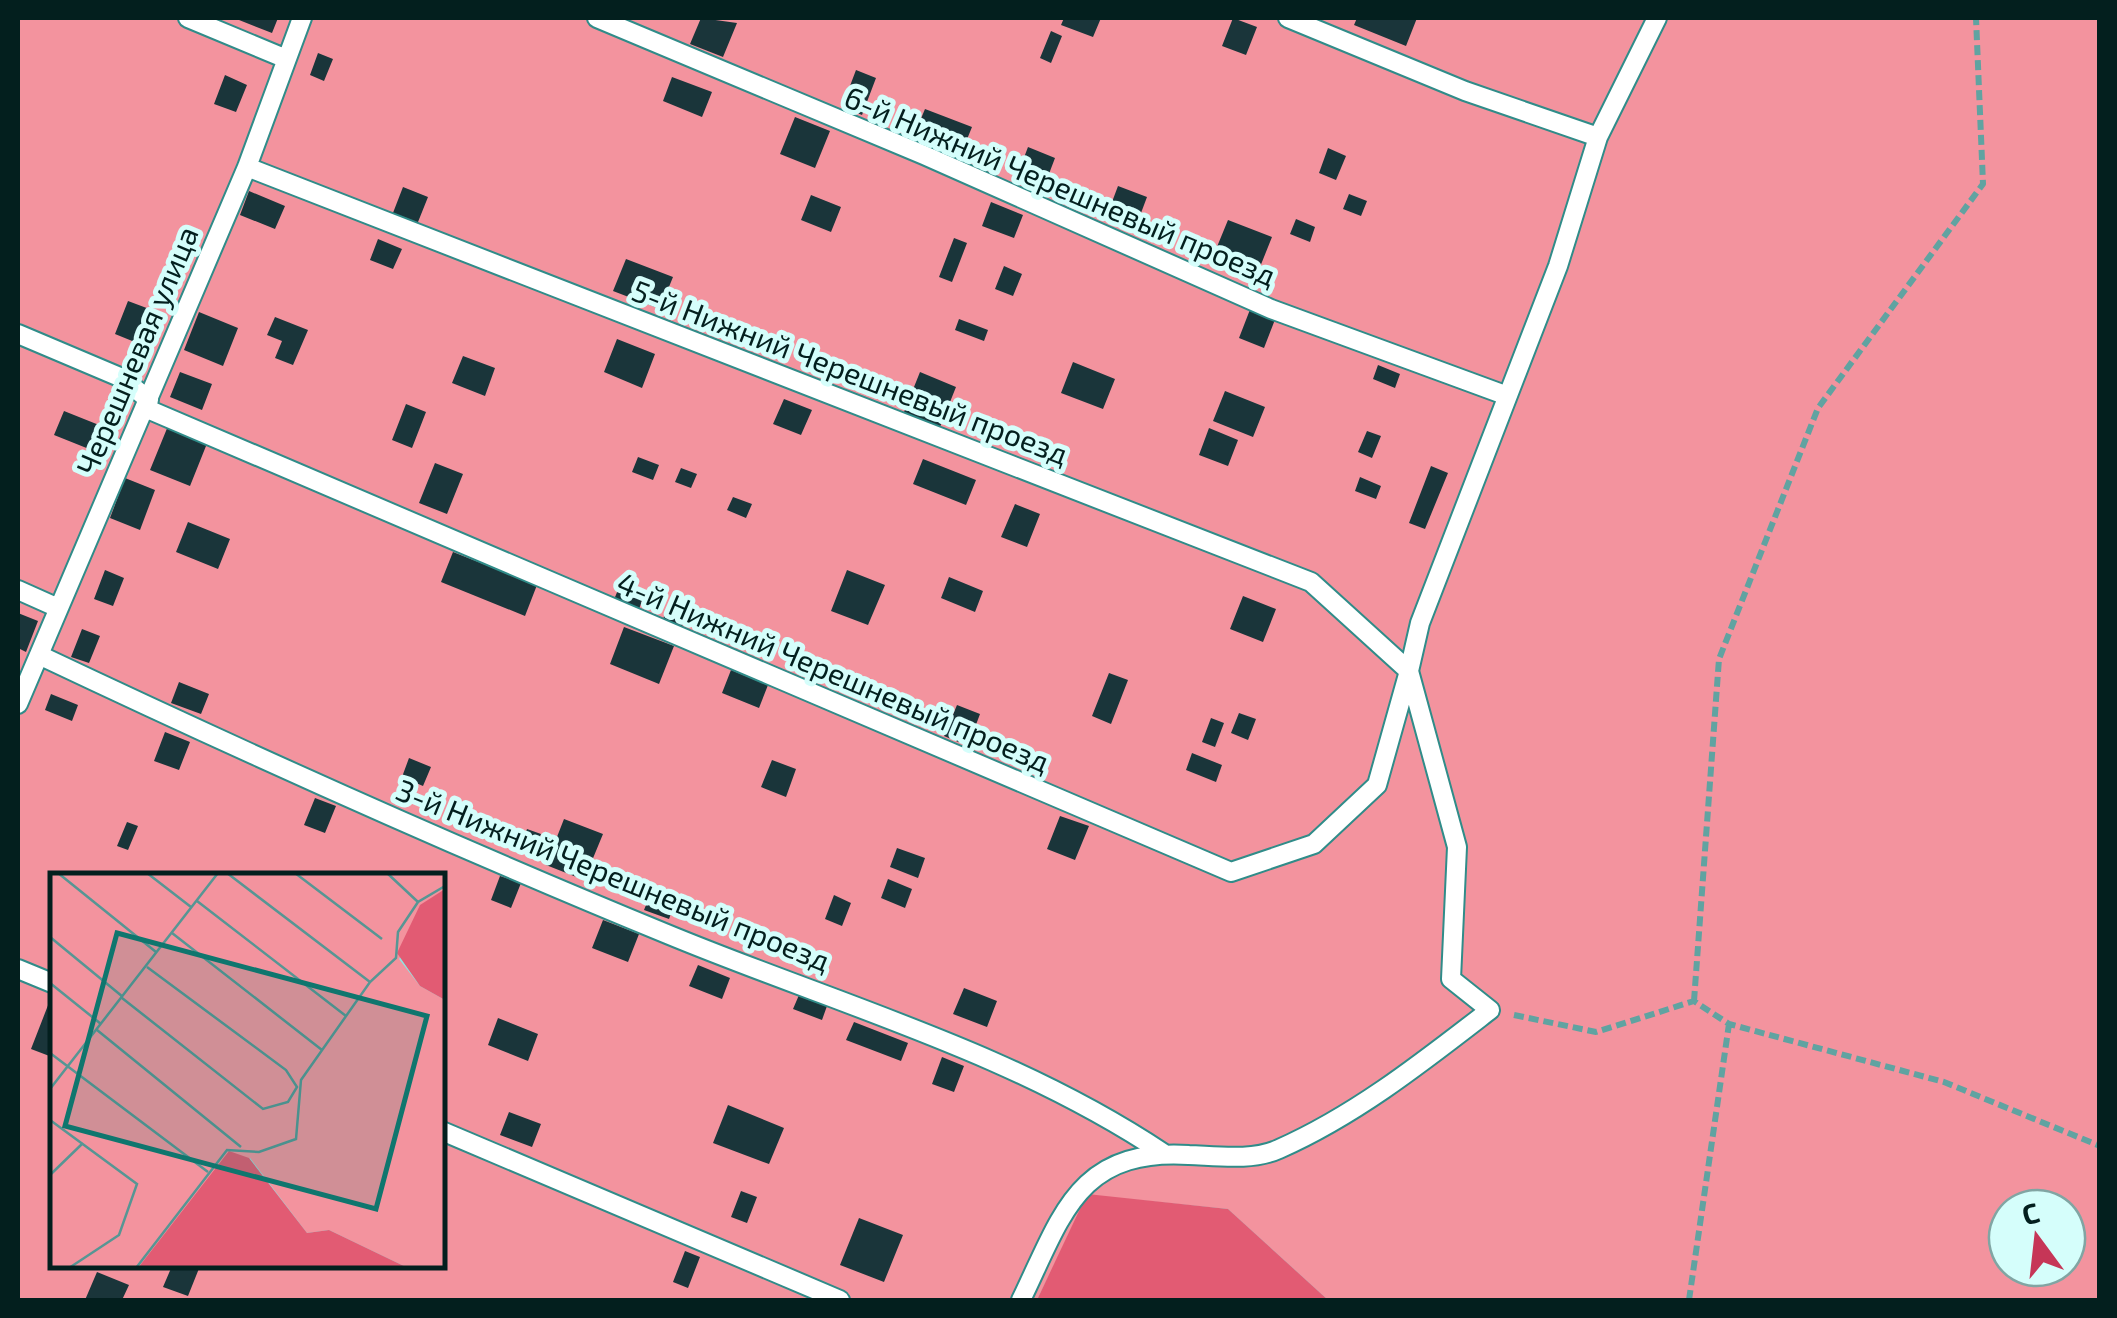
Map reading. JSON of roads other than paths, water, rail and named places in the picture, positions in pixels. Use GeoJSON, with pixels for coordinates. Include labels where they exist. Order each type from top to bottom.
{"type":"FeatureCollection","features":[{"type":"Feature","properties":{"kind":"lane"},"geometry":{"type":"LineString","coordinates":[[188,18],[284,58]]}},
{"type":"Feature","properties":{"kind":"lane","name":"Черешневая улица"},"geometry":{"type":"LineString","coordinates":[[18,704],[246,167],[302,18]]}},
{"type":"Feature","properties":{"kind":"lane","name":"6-й Нижний Черешневый проезд"},"geometry":{"type":"LineString","coordinates":[[597,18],[924,155],[1272,309],[1505,396]]}},
{"type":"Feature","properties":{"kind":"lane"},"geometry":{"type":"LineString","coordinates":[[1288,18],[1465,91],[1598,137]]}},
{"type":"Feature","properties":{"kind":"lane","name":"4-й Нижний Черешневый проезд"},"geometry":{"type":"LineString","coordinates":[[18,334],[122,378],[147,404],[1230,872],[1314,844],[1376,785],[1420,623],[1558,266],[1598,137],[1657,18]]}},
{"type":"Feature","properties":{"kind":"lane","name":"5-й Нижний Черешневый проезд"},"geometry":{"type":"LineString","coordinates":[[246,167],[1311,582],[1408,671]]}},
{"type":"Feature","properties":{"kind":"lane"},"geometry":{"type":"LineString","coordinates":[[18,590],[56,608]]}},
{"type":"Feature","properties":{"kind":"lane","name":"3-й Нижний Черешневый проезд"},"geometry":{"type":"LineString","coordinates":[[38,655],[245,753],[670,935],[870,1008],[1024,1073],[1163,1153]]}},
{"type":"Feature","properties":{"kind":"lane"},"geometry":{"type":"LineString","coordinates":[[1021,1300],[1071,1197],[1119,1162],[1163,1153],[1231,1157],[1276,1151],[1407,1074],[1490,1010],[1451,979],[1457,846],[1408,671]]}},
{"type":"Feature","properties":{"kind":"lane"},"geometry":{"type":"LineString","coordinates":[[18,969],[50,982]]}},
{"type":"Feature","properties":{"kind":"lane"},"geometry":{"type":"LineString","coordinates":[[445,1132],[840,1300]]}}]}
